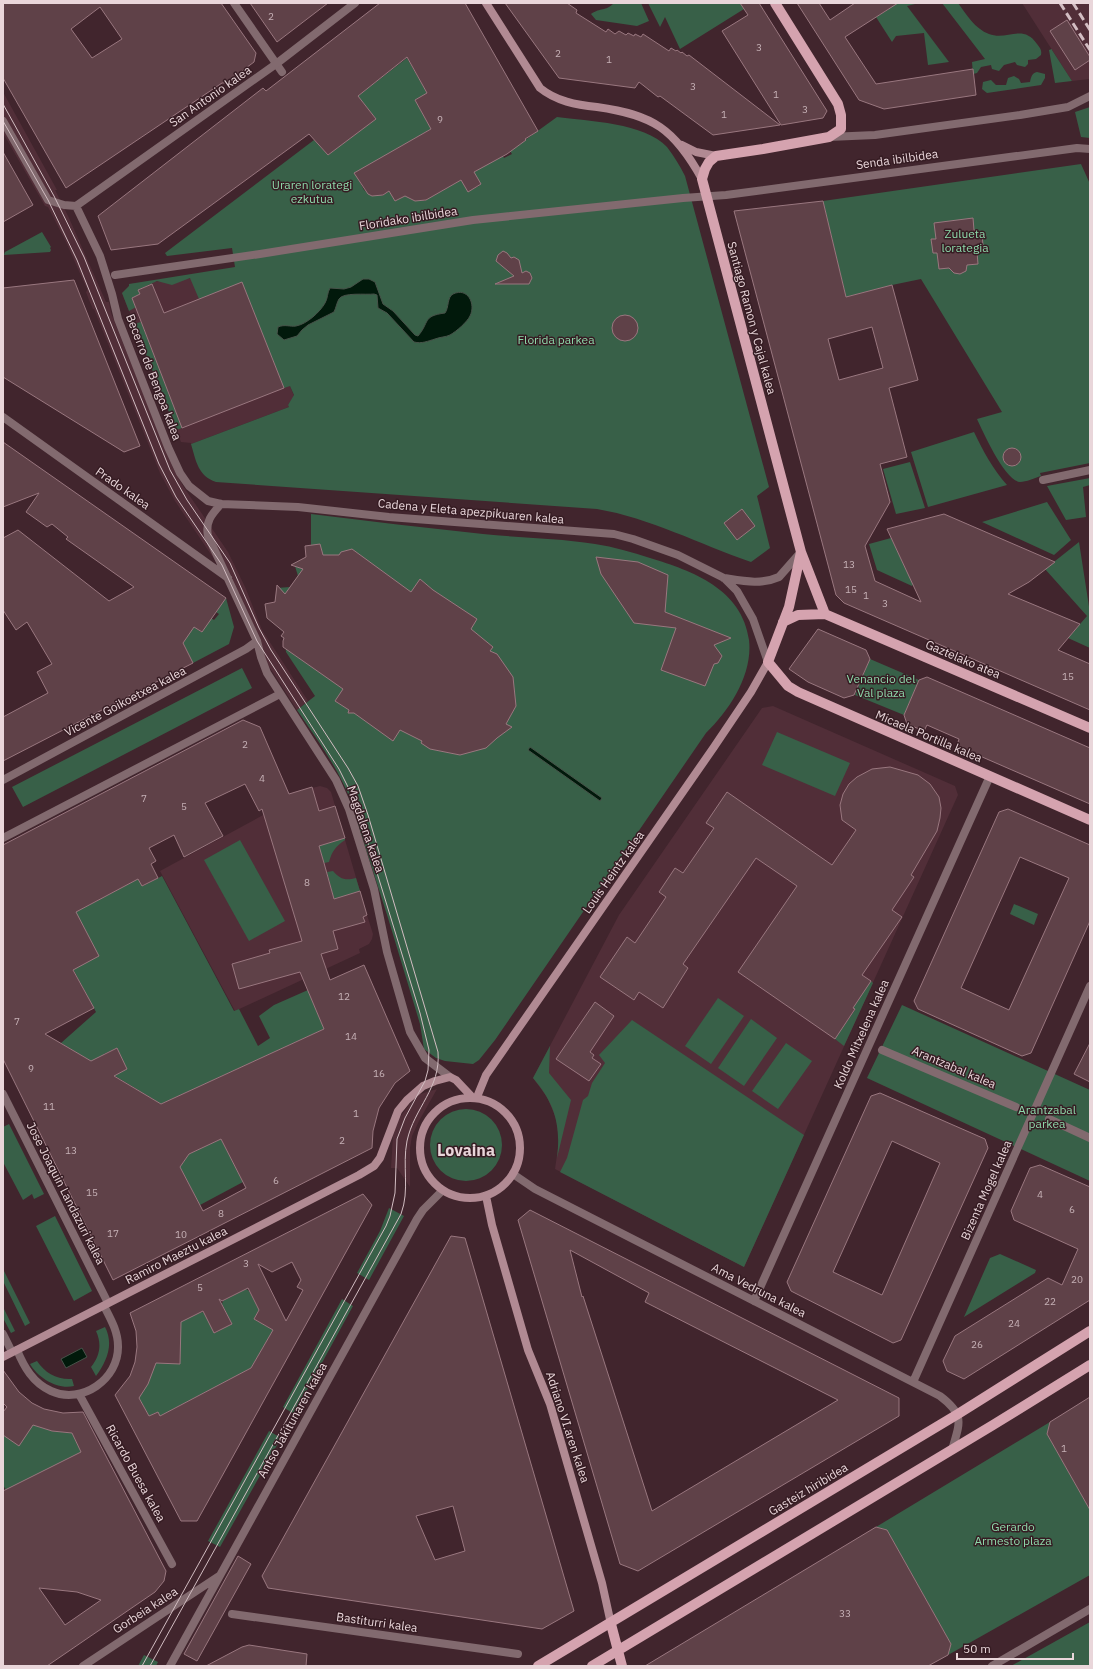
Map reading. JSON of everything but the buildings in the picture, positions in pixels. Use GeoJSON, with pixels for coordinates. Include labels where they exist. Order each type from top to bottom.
{"type":"FeatureCollection","features":[{"type":"Feature","properties":{"kind":"main road","name":"Santiago Ramon y Cajal kalea"},"geometry":{"type":"LineString","coordinates":[[486,3],[534,81],[548,94],[569,103],[617,110],[653,122],[680,144],[702,179],[801,552],[789,607],[768,662]]}},
{"type":"Feature","properties":{"kind":"main road"},"geometry":{"type":"LineString","coordinates":[[680,144],[696,152],[716,156],[829,137],[841,129],[841,115],[838,104],[775,3]]}},
{"type":"Feature","properties":{"kind":"main road"},"geometry":{"type":"LineString","coordinates":[[702,179],[704,169],[716,156]]}},
{"type":"Feature","properties":{"kind":"main road"},"geometry":{"type":"LineString","coordinates":[[801,552],[825,614]]}},
{"type":"Feature","properties":{"kind":"main road","name":"Gaztelako atea"},"geometry":{"type":"LineString","coordinates":[[783,622],[798,615],[825,614],[1090,728]]}},
{"type":"Feature","properties":{"kind":"main road","name":"Micaela Portilla kalea"},"geometry":{"type":"LineString","coordinates":[[768,662],[788,686],[798,692],[1090,820]]}},
{"type":"Feature","properties":{"kind":"main road","name":"Louis Heintz kalea"},"geometry":{"type":"LineString","coordinates":[[475,1097],[486,1075],[714,747],[751,692],[768,662]]}},
{"type":"Feature","properties":{"kind":"main road","name":"Magdalena kalea"},"geometry":{"type":"LineString","coordinates":[[450,1077],[456,1080],[475,1097]]}},
{"type":"Feature","properties":{"kind":"main road","name":"Ramiro Maeztu kalea"},"geometry":{"type":"LineString","coordinates":[[3,1357],[374,1166],[380,1158],[398,1110],[423,1086],[435,1080],[450,1077]]}},
{"type":"Feature","properties":{"kind":"main road"},"geometry":{"type":"LineString","coordinates":[[475,1097],[489,1100],[499,1106],[509,1116],[516,1129],[520,1143],[519,1157],[513,1174],[506,1184],[486,1196],[471,1199],[456,1197],[442,1191],[429,1180],[424,1171],[422,1161],[423,1136],[428,1122],[434,1113],[442,1107],[475,1097]]}},
{"type":"Feature","properties":{"kind":"main road","name":"Adriano VI.aren kalea"},"geometry":{"type":"LineString","coordinates":[[486,1196],[492,1225],[528,1350],[550,1404],[602,1583],[617,1651],[622,1666]]}},
{"type":"Feature","properties":{"kind":"main road","name":"Gasteiz hiribidea"},"geometry":{"type":"LineString","coordinates":[[538,1666],[611,1624],[958,1414],[1090,1332]]}},
{"type":"Feature","properties":{"kind":"main road"},"geometry":{"type":"LineString","coordinates":[[592,1666],[952,1450],[1090,1365]]}},
{"type":"Feature","properties":{"kind":"street"},"geometry":{"type":"LineString","coordinates":[[234,3],[282,72]]}},
{"type":"Feature","properties":{"kind":"street","name":"San Antonio kalea"},"geometry":{"type":"LineString","coordinates":[[76,206],[276,64],[355,3]]}},
{"type":"Feature","properties":{"kind":"street"},"geometry":{"type":"LineString","coordinates":[[829,137],[876,135],[1020,115],[1068,107],[1090,96]]}},
{"type":"Feature","properties":{"kind":"street"},"geometry":{"type":"LineString","coordinates":[[3,121],[48,200],[64,205],[76,206]]}},
{"type":"Feature","properties":{"kind":"street","name":"Senda ibilbidea"},"geometry":{"type":"LineString","coordinates":[[706,196],[726,195],[1077,148],[1090,149]]}},
{"type":"Feature","properties":{"kind":"street","name":"Floridako ibilbidea"},"geometry":{"type":"LineString","coordinates":[[115,275],[260,254],[473,220],[706,196]]}},
{"type":"Feature","properties":{"kind":"street","name":"Becerro de Bengoa kalea"},"geometry":{"type":"LineString","coordinates":[[76,206],[105,269],[118,319],[180,473],[189,486],[208,501]]}},
{"type":"Feature","properties":{"kind":"street","name":"Prado kalea"},"geometry":{"type":"LineString","coordinates":[[3,417],[229,578]]}},
{"type":"Feature","properties":{"kind":"street"},"geometry":{"type":"LineString","coordinates":[[1043,480],[1090,470]]}},
{"type":"Feature","properties":{"kind":"street","name":"Cadena y Eleta apezpikuaren kalea"},"geometry":{"type":"LineString","coordinates":[[208,501],[221,504],[298,507],[389,517],[614,534],[633,538],[678,555],[724,578],[750,582],[766,581],[779,577],[801,552]]}},
{"type":"Feature","properties":{"kind":"street","name":"Magdalena kalea"},"geometry":{"type":"LineString","coordinates":[[221,504],[211,514],[206,528],[208,536],[229,578],[257,641],[267,674],[336,780],[349,809],[374,889],[387,952],[410,1032],[426,1058],[450,1077]]}},
{"type":"Feature","properties":{"kind":"street","name":"Cadena y Eleta apezpikuaren kalea"},"geometry":{"type":"LineString","coordinates":[[724,578],[737,592],[751,614],[768,662]]}},
{"type":"Feature","properties":{"kind":"street","name":"Vicente Goikoetxea kalea"},"geometry":{"type":"LineString","coordinates":[[3,780],[246,649],[257,641]]}},
{"type":"Feature","properties":{"kind":"street"},"geometry":{"type":"LineString","coordinates":[[3,838],[280,694]]}},
{"type":"Feature","properties":{"kind":"street","name":"Koldo Mitxelena kalea"},"geometry":{"type":"LineString","coordinates":[[754,1301],[990,776]]}},
{"type":"Feature","properties":{"kind":"street","name":"Bizenta Mogel kalea"},"geometry":{"type":"LineString","coordinates":[[913,1382],[1090,986]]}},
{"type":"Feature","properties":{"kind":"street","name":"Arantzabal kalea"},"geometry":{"type":"LineString","coordinates":[[882,1050],[1016,1107]]}},
{"type":"Feature","properties":{"kind":"street","name":"Jose Joaquin Landazuri kalea"},"geometry":{"type":"LineString","coordinates":[[3,1094],[106,1304],[116,1334],[118,1347],[116,1361],[109,1374],[93,1389],[79,1394]]}},
{"type":"Feature","properties":{"kind":"street"},"geometry":{"type":"LineString","coordinates":[[1049,1119],[1090,1138]]}},
{"type":"Feature","properties":{"kind":"street","name":"Ama Vedruna kalea"},"geometry":{"type":"LineString","coordinates":[[513,1174],[535,1189],[940,1396],[951,1405],[958,1414]]}},
{"type":"Feature","properties":{"kind":"street","name":"Antso Jakitunaren kalea"},"geometry":{"type":"LineString","coordinates":[[170,1666],[416,1219],[442,1191]]}},
{"type":"Feature","properties":{"kind":"street"},"geometry":{"type":"LineString","coordinates":[[3,1334],[26,1370],[36,1382],[52,1392],[71,1395],[79,1394]]}},
{"type":"Feature","properties":{"kind":"street","name":"Ricardo Buesa kalea"},"geometry":{"type":"LineString","coordinates":[[79,1394],[172,1564]]}},
{"type":"Feature","properties":{"kind":"street"},"geometry":{"type":"LineString","coordinates":[[952,1450],[958,1430],[958,1414]]}},
{"type":"Feature","properties":{"kind":"street","name":"Gorbeia kalea"},"geometry":{"type":"LineString","coordinates":[[83,1666],[220,1575]]}},
{"type":"Feature","properties":{"kind":"street"},"geometry":{"type":"LineString","coordinates":[[992,1666],[1090,1609]]}},
{"type":"Feature","properties":{"kind":"street","name":"Bastiturri kalea"},"geometry":{"type":"LineString","coordinates":[[232,1614],[518,1654]]}},
{"type":"Feature","properties":{"kind":"shaded area"},"geometry":{"type":"Polygon","coordinates":[[[1022,3],[1090,3],[1090,79],[1072,81],[1022,3]]]}},
{"type":"Feature","properties":{"kind":"shaded area"},"geometry":{"type":"Polygon","coordinates":[[[3,92],[57,190],[55,190],[106,302],[109,302],[111,313],[173,468],[183,486],[228,552],[246,589],[262,630],[308,701],[297,710],[263,657],[216,562],[175,501],[160,473],[94,309],[89,300],[86,292],[87,289],[66,242],[48,207],[45,206],[3,133],[3,92]]]}},
{"type":"Feature","properties":{"kind":"shaded area"},"geometry":{"type":"Polygon","coordinates":[[[246,273],[294,396],[288,405],[289,407],[191,444],[181,442],[122,293],[129,286],[129,284],[246,273]]]}},
{"type":"Feature","properties":{"kind":"shaded area"},"geometry":{"type":"Polygon","coordinates":[[[363,279],[369,279],[375,282],[383,304],[393,311],[415,335],[418,336],[427,320],[438,314],[445,313],[451,295],[453,294],[458,292],[467,295],[471,302],[472,311],[464,324],[450,335],[417,343],[414,342],[387,313],[378,308],[377,295],[345,295],[339,299],[334,312],[308,325],[297,336],[284,340],[277,334],[278,327],[300,325],[313,317],[325,303],[330,288],[344,289],[351,287],[363,279]]]}},
{"type":"Feature","properties":{"kind":"shaded area"},"geometry":{"type":"Polygon","coordinates":[[[773,706],[955,786],[958,795],[744,1267],[555,1169],[559,1141],[556,1118],[547,1097],[533,1078],[619,915],[762,708],[773,706]]]}},
{"type":"Feature","properties":{"kind":"shaded area"},"geometry":{"type":"Polygon","coordinates":[[[530,747],[602,798],[600,801],[528,750],[530,747]]]}},
{"type":"Feature","properties":{"kind":"shaded area"},"geometry":{"type":"Polygon","coordinates":[[[320,786],[327,788],[331,792],[373,934],[372,939],[369,944],[359,949],[360,953],[235,1011],[160,871],[265,814],[289,794],[320,786]]]}},
{"type":"Feature","properties":{"kind":"shaded area"},"geometry":{"type":"Polygon","coordinates":[[[437,1089],[412,1136],[410,1148],[410,1187],[397,1168],[391,1168],[393,1136],[398,1120],[414,1098],[417,1095],[437,1089]]]}},
{"type":"Feature","properties":{"kind":"shaded area"},"geometry":{"type":"Polygon","coordinates":[[[82,1348],[87,1357],[66,1368],[61,1359],[82,1348]]]}},
{"type":"Feature","properties":{"kind":"green space"},"geometry":{"type":"Polygon","coordinates":[[[614,3],[641,3],[649,21],[637,26],[596,20],[591,14],[608,8],[614,3]]]}},
{"type":"Feature","properties":{"kind":"green space"},"geometry":{"type":"Polygon","coordinates":[[[648,3],[740,3],[744,9],[680,49],[665,17],[660,27],[648,3]]]}},
{"type":"Feature","properties":{"kind":"green space"},"geometry":{"type":"Polygon","coordinates":[[[885,3],[919,3],[907,6],[949,62],[928,65],[924,33],[896,36],[892,42],[876,17],[889,9],[885,3]]]}},
{"type":"Feature","properties":{"kind":"green space"},"geometry":{"type":"Polygon","coordinates":[[[942,3],[958,3],[979,29],[989,34],[1002,36],[1020,33],[1032,38],[1041,50],[1041,55],[1036,59],[1028,60],[1028,64],[1025,67],[1017,65],[1015,62],[1004,65],[999,71],[992,69],[991,65],[981,67],[977,73],[973,74],[972,62],[985,59],[942,3]]]}},
{"type":"Feature","properties":{"kind":"green space"},"geometry":{"type":"Polygon","coordinates":[[[1052,49],[1072,81],[1055,83],[1049,50],[1052,49]]]}},
{"type":"Feature","properties":{"kind":"green space","name":"Florida parkea"},"geometry":{"type":"Polygon","coordinates":[[[407,58],[427,93],[415,100],[431,129],[355,173],[364,190],[372,196],[381,194],[382,196],[389,191],[395,201],[407,195],[410,199],[423,199],[424,201],[461,180],[469,191],[479,186],[480,183],[474,172],[484,166],[489,135],[504,158],[512,154],[510,151],[557,117],[615,124],[631,128],[657,139],[667,147],[672,154],[685,176],[769,487],[757,496],[770,548],[751,562],[655,525],[617,513],[597,509],[216,482],[201,472],[196,462],[191,444],[289,407],[288,405],[294,395],[290,386],[284,388],[242,283],[199,299],[190,278],[172,285],[157,281],[138,290],[140,294],[132,298],[136,307],[129,311],[122,293],[129,286],[129,284],[235,267],[232,248],[167,256],[165,253],[314,140],[328,155],[376,119],[358,96],[407,58]]]}},
{"type":"Feature","properties":{"kind":"green space"},"geometry":{"type":"Polygon","coordinates":[[[1037,72],[1045,74],[1045,78],[1041,85],[987,93],[982,89],[983,82],[991,80],[996,85],[1006,85],[1008,78],[1014,76],[1019,79],[1021,83],[1030,82],[1034,73],[1037,72]]]}},
{"type":"Feature","properties":{"kind":"green space"},"geometry":{"type":"Polygon","coordinates":[[[1090,107],[1090,138],[1081,137],[1075,112],[1090,107]]]}},
{"type":"Feature","properties":{"kind":"green space","name":"Zulueta lorategia"},"geometry":{"type":"Polygon","coordinates":[[[1081,164],[1090,184],[1090,463],[1040,473],[1041,476],[1028,481],[1020,482],[1014,480],[1001,465],[977,419],[1002,412],[921,279],[846,297],[823,201],[1081,164]]]}},
{"type":"Feature","properties":{"kind":"green space"},"geometry":{"type":"Polygon","coordinates":[[[42,232],[51,247],[50,252],[4,255],[5,252],[42,232]]]}},
{"type":"Feature","properties":{"kind":"green space"},"geometry":{"type":"Polygon","coordinates":[[[141,322],[182,428],[176,430],[134,324],[141,322]]]}},
{"type":"Feature","properties":{"kind":"green space"},"geometry":{"type":"Polygon","coordinates":[[[974,432],[997,473],[1007,485],[928,507],[911,452],[974,432]]]}},
{"type":"Feature","properties":{"kind":"green space"},"geometry":{"type":"Polygon","coordinates":[[[910,462],[925,508],[896,514],[883,469],[910,462]]]}},
{"type":"Feature","properties":{"kind":"green space"},"geometry":{"type":"Polygon","coordinates":[[[1090,478],[1090,485],[1083,487],[1086,517],[1066,520],[1047,486],[1090,478]]]}},
{"type":"Feature","properties":{"kind":"green space"},"geometry":{"type":"Polygon","coordinates":[[[1047,502],[1071,540],[1054,555],[982,522],[1047,502]]]}},
{"type":"Feature","properties":{"kind":"green space"},"geometry":{"type":"Polygon","coordinates":[[[311,514],[483,534],[581,542],[623,550],[666,563],[698,576],[726,595],[737,608],[744,622],[749,640],[749,653],[747,666],[738,691],[723,714],[706,733],[495,1040],[479,1060],[473,1064],[445,1061],[436,1058],[424,1049],[420,1024],[349,796],[332,763],[297,710],[315,696],[286,652],[285,642],[283,640],[284,638],[281,636],[284,632],[267,618],[265,605],[275,604],[277,588],[290,587],[298,576],[294,563],[304,562],[311,545],[311,514]]]}},
{"type":"Feature","properties":{"kind":"green space"},"geometry":{"type":"Polygon","coordinates":[[[891,538],[913,584],[912,586],[877,570],[869,544],[891,538]]]}},
{"type":"Feature","properties":{"kind":"green space"},"geometry":{"type":"Polygon","coordinates":[[[1079,542],[1090,613],[1090,648],[1068,638],[1087,616],[1045,569],[1079,542]]]}},
{"type":"Feature","properties":{"kind":"green space"},"geometry":{"type":"Polygon","coordinates":[[[226,598],[234,627],[229,644],[193,663],[183,643],[190,629],[194,627],[201,632],[211,618],[214,620],[219,614],[216,612],[226,598]]]}},
{"type":"Feature","properties":{"kind":"green space","name":"Venancio del Val plaza"},"geometry":{"type":"Polygon","coordinates":[[[870,659],[919,680],[904,715],[855,695],[870,659]]]}},
{"type":"Feature","properties":{"kind":"green space"},"geometry":{"type":"Polygon","coordinates":[[[242,668],[252,688],[23,807],[12,787],[242,668]]]}},
{"type":"Feature","properties":{"kind":"green space"},"geometry":{"type":"Polygon","coordinates":[[[777,732],[850,763],[835,796],[762,765],[777,732]]]}},
{"type":"Feature","properties":{"kind":"green space"},"geometry":{"type":"Polygon","coordinates":[[[345,838],[345,840],[335,849],[329,862],[324,863],[317,841],[325,844],[345,838]]]}},
{"type":"Feature","properties":{"kind":"green space"},"geometry":{"type":"Polygon","coordinates":[[[240,840],[285,921],[249,941],[204,860],[240,840]]]}},
{"type":"Feature","properties":{"kind":"green space"},"geometry":{"type":"Polygon","coordinates":[[[333,871],[343,879],[356,878],[360,891],[334,899],[327,872],[333,871]]]}},
{"type":"Feature","properties":{"kind":"green space"},"geometry":{"type":"Polygon","coordinates":[[[162,876],[234,1011],[239,1009],[258,1046],[270,1038],[259,1016],[274,1005],[308,990],[324,1029],[161,1104],[61,1043],[96,1012],[73,969],[76,912],[138,879],[143,886],[162,876]],[[117,1048],[104,1054],[115,1075],[127,1069],[117,1048]]]}},
{"type":"Feature","properties":{"kind":"green space"},"geometry":{"type":"Polygon","coordinates":[[[1014,904],[1038,914],[1034,925],[1010,914],[1014,904]]]}},
{"type":"Feature","properties":{"kind":"green space"},"geometry":{"type":"Polygon","coordinates":[[[871,981],[873,983],[844,1046],[835,1039],[855,1010],[853,1008],[871,981]]]}},
{"type":"Feature","properties":{"kind":"green space"},"geometry":{"type":"Polygon","coordinates":[[[718,998],[744,1016],[711,1064],[685,1046],[718,998]]]}},
{"type":"Feature","properties":{"kind":"green space","name":"Arantzabal parkea"},"geometry":{"type":"Polygon","coordinates":[[[902,1005],[1090,1090],[1090,1181],[867,1078],[902,1005]]]}},
{"type":"Feature","properties":{"kind":"green space"},"geometry":{"type":"Polygon","coordinates":[[[751,1019],[777,1038],[744,1086],[718,1068],[751,1019]]]}},
{"type":"Feature","properties":{"kind":"green space"},"geometry":{"type":"Polygon","coordinates":[[[632,1020],[804,1135],[744,1267],[560,1172],[567,1158],[583,1100],[588,1096],[592,1083],[605,1063],[599,1055],[632,1020]]]}},
{"type":"Feature","properties":{"kind":"green space"},"geometry":{"type":"Polygon","coordinates":[[[786,1043],[812,1061],[778,1109],[752,1091],[786,1043]]]}},
{"type":"Feature","properties":{"kind":"green space"},"geometry":{"type":"Polygon","coordinates":[[[550,1046],[549,1073],[571,1100],[557,1158],[558,1135],[555,1115],[547,1097],[533,1078],[550,1046]]]}},
{"type":"Feature","properties":{"kind":"green space"},"geometry":{"type":"Polygon","coordinates":[[[466,1109],[486,1115],[496,1125],[502,1145],[496,1165],[486,1175],[466,1181],[446,1175],[436,1165],[430,1145],[436,1125],[446,1115],[466,1109]]]}},
{"type":"Feature","properties":{"kind":"green space"},"geometry":{"type":"Polygon","coordinates":[[[9,1124],[44,1194],[34,1199],[32,1194],[23,1200],[3,1162],[3,1127],[9,1124]]]}},
{"type":"Feature","properties":{"kind":"green space"},"geometry":{"type":"Polygon","coordinates":[[[221,1139],[243,1182],[200,1205],[180,1167],[189,1154],[221,1139]]]}},
{"type":"Feature","properties":{"kind":"green space"},"geometry":{"type":"Polygon","coordinates":[[[389,1208],[404,1216],[369,1280],[357,1273],[380,1231],[389,1208]]]}},
{"type":"Feature","properties":{"kind":"green space"},"geometry":{"type":"Polygon","coordinates":[[[55,1216],[92,1291],[74,1301],[36,1226],[55,1216]]]}},
{"type":"Feature","properties":{"kind":"green space"},"geometry":{"type":"Polygon","coordinates":[[[1000,1254],[1036,1270],[1035,1273],[964,1317],[990,1258],[1000,1254]]]}},
{"type":"Feature","properties":{"kind":"green space"},"geometry":{"type":"Polygon","coordinates":[[[3,1269],[30,1323],[25,1326],[3,1281],[3,1269]]]}},
{"type":"Feature","properties":{"kind":"green space"},"geometry":{"type":"Polygon","coordinates":[[[246,1289],[249,1291],[259,1310],[254,1319],[273,1330],[251,1368],[160,1416],[157,1412],[149,1416],[139,1398],[156,1331],[202,1312],[215,1333],[232,1324],[222,1304],[223,1301],[246,1289]]]}},
{"type":"Feature","properties":{"kind":"green space"},"geometry":{"type":"Polygon","coordinates":[[[342,1299],[353,1306],[294,1414],[283,1407],[342,1299]]]}},
{"type":"Feature","properties":{"kind":"green space"},"geometry":{"type":"Polygon","coordinates":[[[3,1307],[15,1331],[11,1333],[3,1318],[3,1307]]]}},
{"type":"Feature","properties":{"kind":"green space"},"geometry":{"type":"Polygon","coordinates":[[[105,1327],[109,1340],[108,1352],[96,1376],[91,1367],[99,1350],[99,1341],[96,1331],[105,1327]]]}},
{"type":"Feature","properties":{"kind":"green space"},"geometry":{"type":"Polygon","coordinates":[[[37,1361],[52,1375],[72,1379],[74,1386],[62,1386],[49,1382],[43,1378],[30,1364],[37,1361]]]}},
{"type":"Feature","properties":{"kind":"green space","name":"Gerardo Armesto plaza"},"geometry":{"type":"Polygon","coordinates":[[[1050,1422],[1047,1434],[1090,1510],[1090,1575],[948,1655],[951,1644],[887,1530],[876,1527],[1050,1422]]]}},
{"type":"Feature","properties":{"kind":"green space"},"geometry":{"type":"Polygon","coordinates":[[[33,1425],[52,1431],[72,1433],[81,1452],[6,1490],[3,1485],[3,1435],[33,1425]]]}},
{"type":"Feature","properties":{"kind":"green space"},"geometry":{"type":"Polygon","coordinates":[[[269,1431],[281,1438],[220,1547],[208,1541],[269,1431]]]}},
{"type":"Feature","properties":{"kind":"green space"},"geometry":{"type":"Polygon","coordinates":[[[1090,1622],[1090,1666],[1011,1666],[1090,1622]]]}},
{"type":"Feature","properties":{"kind":"green space"},"geometry":{"type":"Polygon","coordinates":[[[144,1655],[158,1662],[156,1666],[138,1666],[144,1655]]]}},
{"type":"Feature","properties":{"kind":"tram line"},"geometry":{"type":"LineString","coordinates":[[3,104],[54,196],[84,257],[170,470],[187,500],[230,563],[259,628],[271,650],[348,768],[358,786],[368,815],[438,1052],[438,1065],[435,1076],[410,1129],[407,1141],[405,1160],[406,1187],[404,1205],[401,1214],[150,1666]]}},
{"type":"Feature","properties":{"kind":"tram line"},"geometry":{"type":"LineString","coordinates":[[3,121],[48,200],[77,260],[159,464],[176,497],[222,565],[257,641],[339,769],[355,801],[420,1013],[429,1050],[428,1070],[425,1081],[405,1118],[397,1139],[395,1193],[390,1216],[386,1226],[142,1666]]}},
{"type":"Feature","properties":{"kind":"railway"},"geometry":{"type":"LineString","coordinates":[[1060,3],[1090,50]]}},
{"type":"Feature","properties":{"kind":"railway"},"geometry":{"type":"LineString","coordinates":[[1073,3],[1090,30]]}},
{"type":"Feature","properties":{"kind":"district","name":"Lovaina"},"geometry":{"type":"Point","coordinates":[466,1150]}},
{"type":"Feature","properties":{"kind":"park label","name":"Uraren lorategi ezkutua"},"geometry":{"type":"Point","coordinates":[312,191]}}]}
